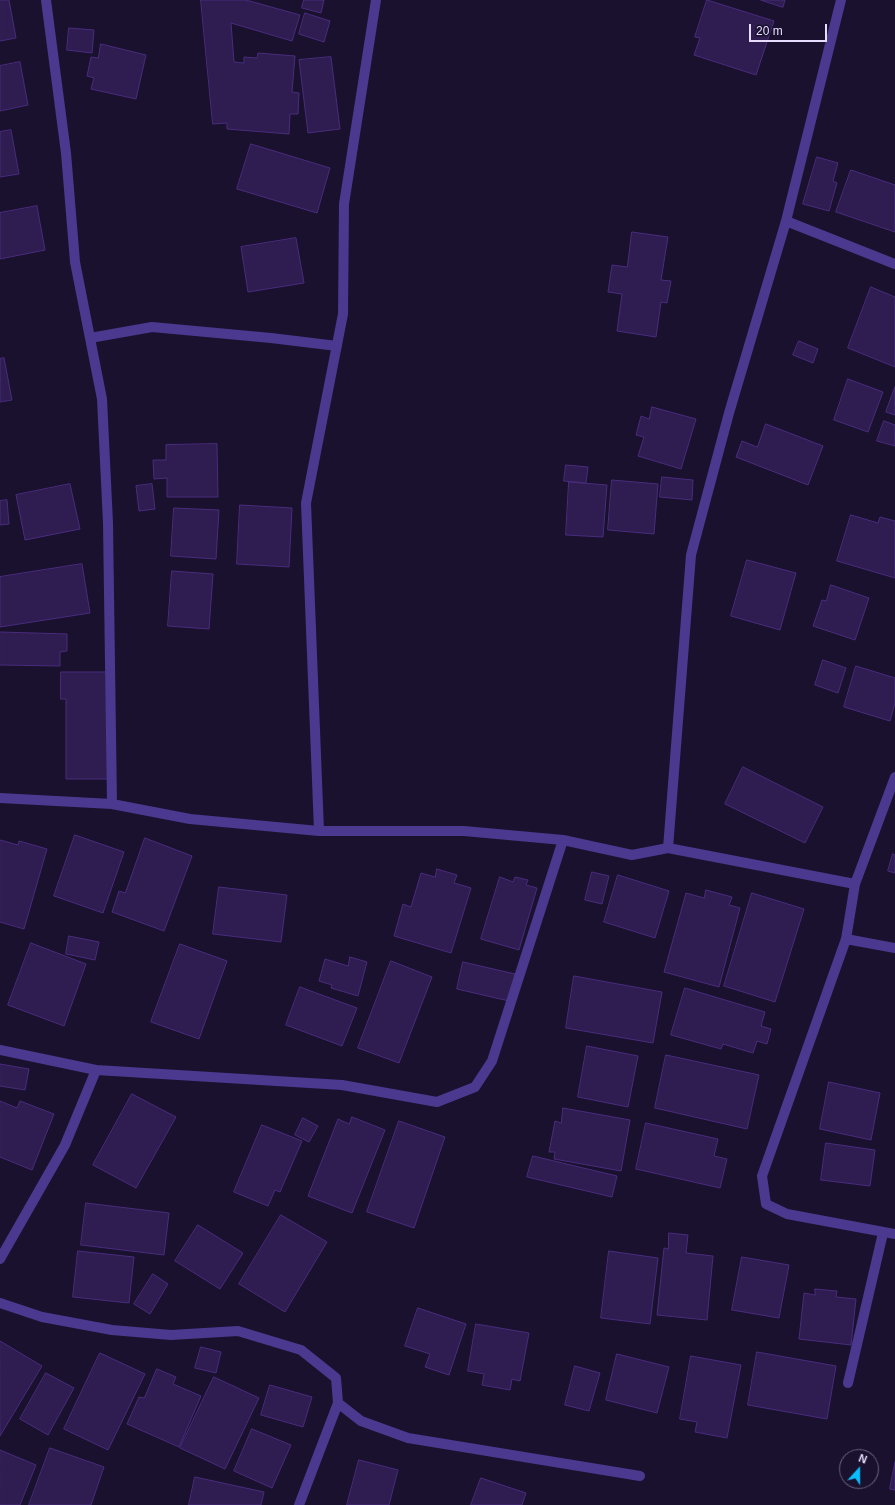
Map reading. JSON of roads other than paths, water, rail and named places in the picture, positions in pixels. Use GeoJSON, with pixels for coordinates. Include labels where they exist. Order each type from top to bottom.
{"type":"FeatureCollection","features":[{"type":"Feature","properties":{"kind":"street"},"geometry":{"type":"LineString","coordinates":[[46,0],[66,153],[75,262],[102,399],[108,523],[112,804]]}},
{"type":"Feature","properties":{"kind":"street"},"geometry":{"type":"LineString","coordinates":[[319,831],[306,503],[343,314],[344,204],[376,0]]}},
{"type":"Feature","properties":{"kind":"street"},"geometry":{"type":"LineString","coordinates":[[668,848],[691,555],[729,413],[786,221],[841,0]]}},
{"type":"Feature","properties":{"kind":"street"},"geometry":{"type":"LineString","coordinates":[[786,221],[895,264]]}},
{"type":"Feature","properties":{"kind":"street"},"geometry":{"type":"LineString","coordinates":[[90,338],[152,328],[271,338],[337,346]]}},
{"type":"Feature","properties":{"kind":"street"},"geometry":{"type":"LineString","coordinates":[[895,777],[855,884],[846,939],[762,1176],[766,1204],[787,1214],[883,1233],[895,1234]]}},
{"type":"Feature","properties":{"kind":"street"},"geometry":{"type":"LineString","coordinates":[[0,798],[112,804],[190,818],[319,831],[464,831],[563,840],[632,854],[668,848],[855,884]]}},
{"type":"Feature","properties":{"kind":"street"},"geometry":{"type":"LineString","coordinates":[[0,1050],[96,1070],[342,1085],[437,1102],[475,1087],[492,1061],[563,840]]}},
{"type":"Feature","properties":{"kind":"street"},"geometry":{"type":"LineString","coordinates":[[846,939],[895,948]]}},
{"type":"Feature","properties":{"kind":"street"},"geometry":{"type":"LineString","coordinates":[[0,1259],[65,1145],[96,1070]]}},
{"type":"Feature","properties":{"kind":"street"},"geometry":{"type":"LineString","coordinates":[[848,1383],[883,1233]]}},
{"type":"Feature","properties":{"kind":"street"},"geometry":{"type":"LineString","coordinates":[[0,1303],[42,1317],[112,1330],[171,1335],[238,1331],[301,1350],[336,1378],[338,1403],[299,1505]]}},
{"type":"Feature","properties":{"kind":"street"},"geometry":{"type":"LineString","coordinates":[[338,1403],[361,1421],[408,1438],[640,1476]]}}]}
